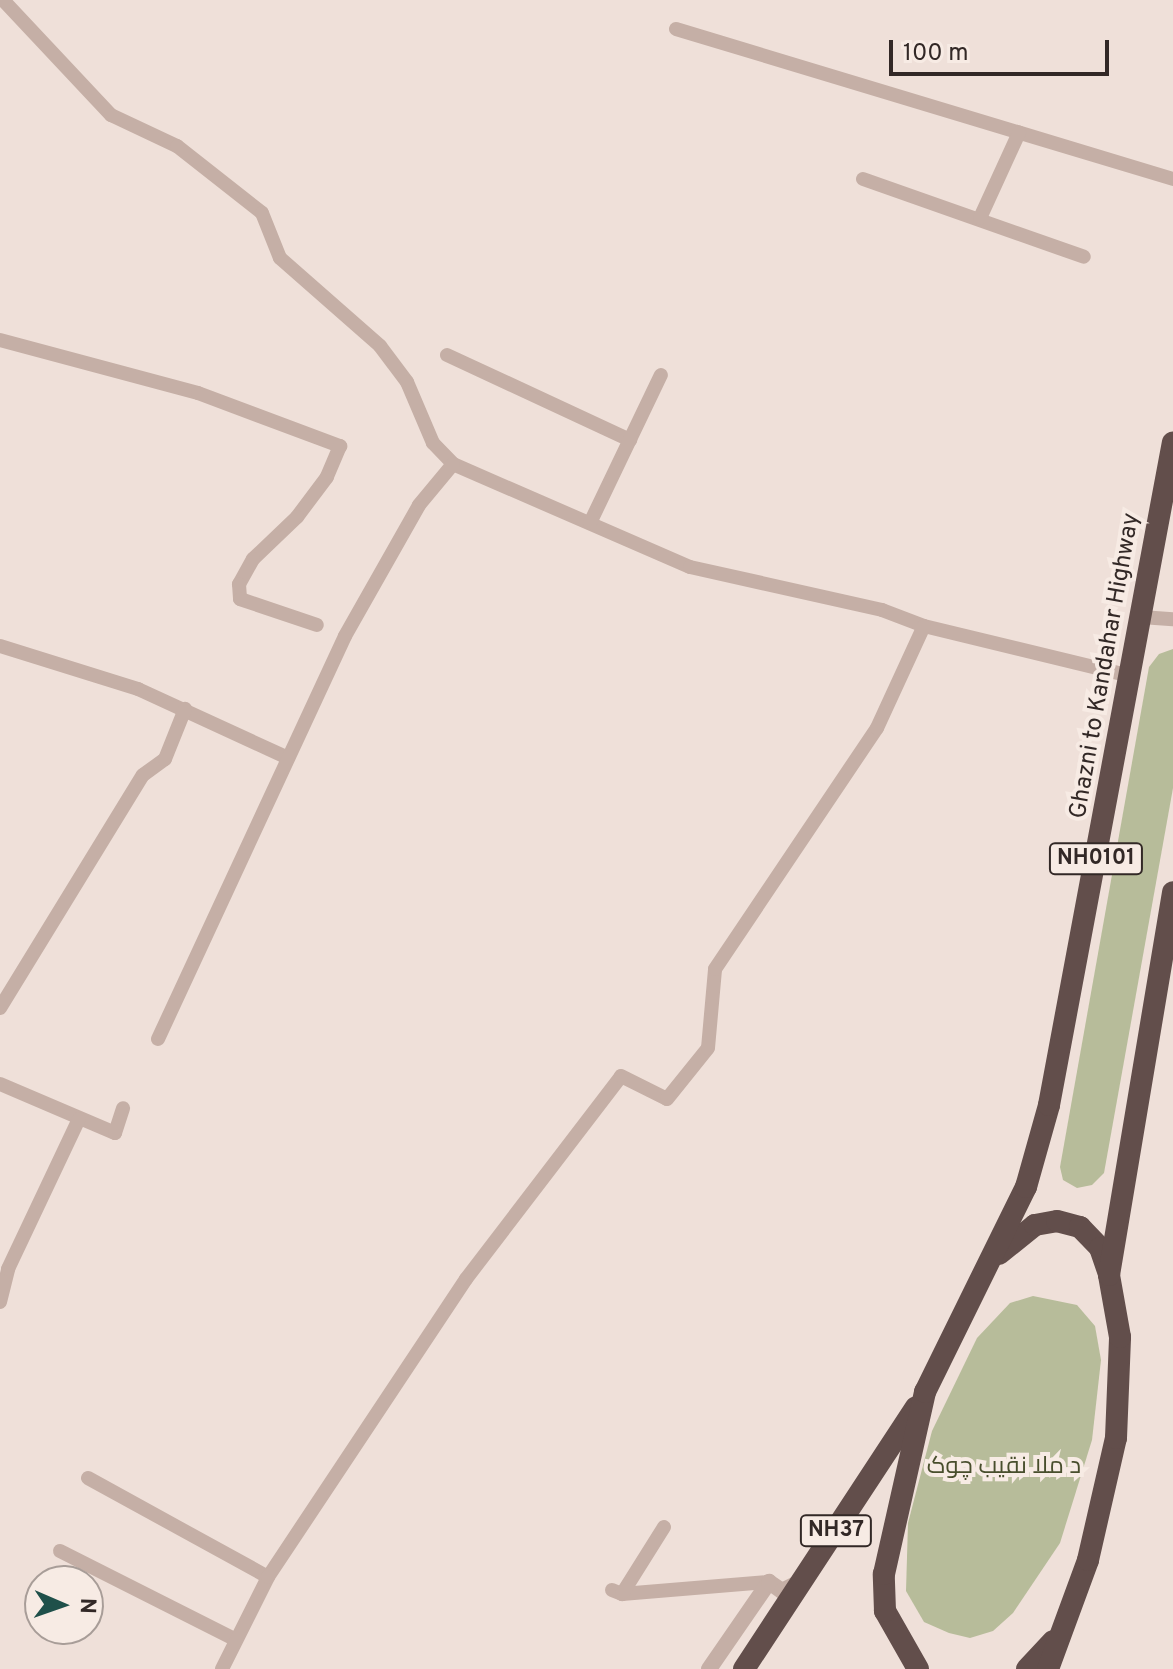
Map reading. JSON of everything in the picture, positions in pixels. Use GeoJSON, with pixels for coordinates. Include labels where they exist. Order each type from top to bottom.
{"type":"FeatureCollection","features":[{"type":"Feature","properties":{"kind":"highway","name":"Ghazni to Kandahar Highway"},"geometry":{"type":"LineString","coordinates":[[913,1668],[885,1611],[884,1574],[925,1392],[1026,1187],[1049,1105],[1173,442]]}},
{"type":"Feature","properties":{"kind":"highway","name":"NH0101"},"geometry":{"type":"LineString","coordinates":[[1048,1669],[1058,1634],[1088,1560],[1116,1438],[1120,1337],[1109,1275],[1173,892]]}},
{"type":"Feature","properties":{"kind":"highway","name":"Ghazni to Kandahar Highway"},"geometry":{"type":"LineString","coordinates":[[988,1266],[1010,1240],[1035,1225],[1057,1221],[1080,1227],[1100,1248],[1109,1275]]}},
{"type":"Feature","properties":{"kind":"highway","name":"NH37"},"geometry":{"type":"LineString","coordinates":[[744,1669],[925,1392]]}},
{"type":"Feature","properties":{"kind":"highway","name":"NH0101"},"geometry":{"type":"LineString","coordinates":[[1027,1669],[1058,1634]]}},
{"type":"Feature","properties":{"kind":"street"},"geometry":{"type":"LineString","coordinates":[[3,0],[111,115],[177,146],[262,213],[280,258],[380,346],[407,382],[433,443],[453,464],[690,567],[882,610],[924,626],[1131,676]]}},
{"type":"Feature","properties":{"kind":"street"},"geometry":{"type":"LineString","coordinates":[[676,29],[1173,179]]}},
{"type":"Feature","properties":{"kind":"street"},"geometry":{"type":"LineString","coordinates":[[980,218],[1019,133]]}},
{"type":"Feature","properties":{"kind":"street"},"geometry":{"type":"LineString","coordinates":[[863,179],[1084,257]]}},
{"type":"Feature","properties":{"kind":"street"},"geometry":{"type":"LineString","coordinates":[[0,340],[198,393],[340,446],[327,477],[297,517],[253,559],[239,584],[240,599],[317,625]]}},
{"type":"Feature","properties":{"kind":"street"},"geometry":{"type":"LineString","coordinates":[[447,355],[630,440]]}},
{"type":"Feature","properties":{"kind":"street"},"geometry":{"type":"LineString","coordinates":[[590,523],[661,375]]}},
{"type":"Feature","properties":{"kind":"street"},"geometry":{"type":"LineString","coordinates":[[158,1039],[345,636],[419,505],[453,464]]}},
{"type":"Feature","properties":{"kind":"street"},"geometry":{"type":"LineString","coordinates":[[1141,617],[1173,619]]}},
{"type":"Feature","properties":{"kind":"street"},"geometry":{"type":"LineString","coordinates":[[222,1669],[268,1577],[466,1279],[621,1076],[667,1099],[708,1048],[715,969],[877,728],[924,626]]}},
{"type":"Feature","properties":{"kind":"street"},"geometry":{"type":"LineString","coordinates":[[0,646],[185,709],[288,758]]}},
{"type":"Feature","properties":{"kind":"street"},"geometry":{"type":"LineString","coordinates":[[0,1008],[143,775],[165,759],[185,709]]}},
{"type":"Feature","properties":{"kind":"street"},"geometry":{"type":"LineString","coordinates":[[0,1084],[115,1133],[123,1108]]}},
{"type":"Feature","properties":{"kind":"street"},"geometry":{"type":"LineString","coordinates":[[0,1302],[8,1269],[79,1119]]}},
{"type":"Feature","properties":{"kind":"street"},"geometry":{"type":"LineString","coordinates":[[88,1478],[268,1577]]}},
{"type":"Feature","properties":{"kind":"street"},"geometry":{"type":"LineString","coordinates":[[664,1527],[617,1592],[769,1582],[782,1591],[803,1580]]}},
{"type":"Feature","properties":{"kind":"street"},"geometry":{"type":"LineString","coordinates":[[60,1551],[236,1640]]}},
{"type":"Feature","properties":{"kind":"street"},"geometry":{"type":"LineString","coordinates":[[709,1669],[769,1582]]}},
{"type":"Feature","properties":{"kind":"green space"},"geometry":{"type":"Polygon","coordinates":[[[1173,649],[1173,788],[1104,1173],[1092,1185],[1077,1188],[1063,1180],[1060,1167],[1149,667],[1159,654],[1173,649]]]}},
{"type":"Feature","properties":{"kind":"green space","name":"د ملا نقيب چوک"},"geometry":{"type":"Polygon","coordinates":[[[1033,1296],[1077,1305],[1095,1326],[1101,1360],[1092,1440],[1060,1543],[1013,1613],[993,1631],[970,1638],[924,1622],[906,1591],[908,1523],[932,1431],[977,1338],[1010,1303],[1033,1296]]]}}]}
